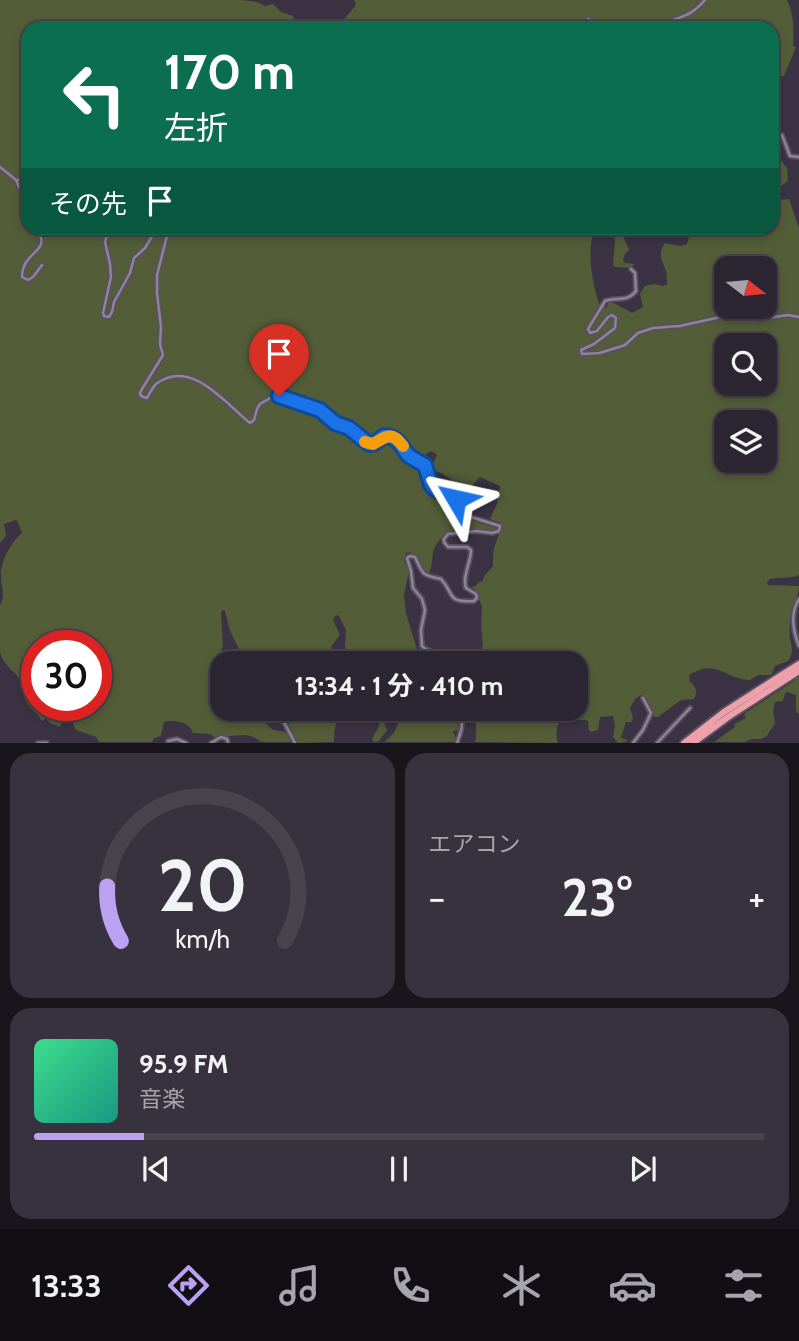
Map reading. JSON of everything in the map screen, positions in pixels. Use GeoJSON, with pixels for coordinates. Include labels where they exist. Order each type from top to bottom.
{"type":"FeatureCollection","features":[{"type":"Feature","properties":{"kind":"highway"},"geometry":{"type":"LineString","coordinates":[[684,743],[724,712],[799,664]]}},
{"type":"Feature","properties":{"kind":"highway"},"geometry":{"type":"LineString","coordinates":[[693,743],[799,671]]}},
{"type":"Feature","properties":{"kind":"street"},"geometry":{"type":"LineString","coordinates":[[671,21],[691,14],[705,0]]}},
{"type":"Feature","properties":{"kind":"street"},"geometry":{"type":"LineString","coordinates":[[588,19],[593,21]]}},
{"type":"Feature","properties":{"kind":"street"},"geometry":{"type":"LineString","coordinates":[[782,135],[790,156],[799,157]]}},
{"type":"Feature","properties":{"kind":"street"},"geometry":{"type":"LineString","coordinates":[[0,167],[16,180],[21,191]]}},
{"type":"Feature","properties":{"kind":"street"},"geometry":{"type":"LineString","coordinates":[[16,180],[21,180]]}},
{"type":"Feature","properties":{"kind":"street"},"geometry":{"type":"LineString","coordinates":[[40,235],[40,248],[24,264],[22,277],[31,279],[42,265]]}},
{"type":"Feature","properties":{"kind":"street"},"geometry":{"type":"LineString","coordinates":[[106,235],[105,242],[111,277],[103,313],[108,317],[130,274],[134,258],[145,248],[153,235]]}},
{"type":"Feature","properties":{"kind":"street"},"geometry":{"type":"LineString","coordinates":[[167,235],[157,275],[160,344],[163,355],[142,388],[141,396],[147,398],[152,388],[163,380],[180,376],[200,382],[213,390],[250,423],[254,420],[260,404],[272,397],[284,397],[314,407],[335,423],[349,428],[369,444],[384,436],[394,437],[411,457],[425,465],[431,485],[435,489],[456,499],[471,517],[500,526],[496,533],[477,531],[448,534],[444,539],[448,547],[471,550],[465,583],[466,588],[476,594],[474,601],[456,600],[441,579],[422,573],[415,557],[410,555],[407,558],[413,588],[422,599],[425,610],[421,638],[422,646],[428,651]]}},
{"type":"Feature","properties":{"kind":"street"},"geometry":{"type":"LineString","coordinates":[[631,270],[635,272],[636,291],[626,299],[605,301],[588,329],[590,332],[597,331],[612,315],[616,318],[614,328],[594,344],[581,350],[582,354],[600,353],[625,345],[638,333],[653,328],[680,326],[725,316],[753,320],[791,314],[799,317]]}},
{"type":"Feature","properties":{"kind":"street"},"geometry":{"type":"LineString","coordinates":[[799,599],[793,615],[799,646]]}},
{"type":"Feature","properties":{"kind":"street"},"geometry":{"type":"LineString","coordinates":[[633,743],[651,713],[643,698]]}},
{"type":"Feature","properties":{"kind":"street"},"geometry":{"type":"LineString","coordinates":[[657,743],[690,708]]}},
{"type":"Feature","properties":{"kind":"street"},"geometry":{"type":"LineString","coordinates":[[283,721],[295,743]]}},
{"type":"Feature","properties":{"kind":"street"},"geometry":{"type":"LineString","coordinates":[[457,743],[463,726],[462,721]]}},
{"type":"Feature","properties":{"kind":"street"},"geometry":{"type":"LineString","coordinates":[[211,743],[225,737],[228,743]]}},
{"type":"Feature","properties":{"kind":"street"},"geometry":{"type":"LineString","coordinates":[[168,741],[177,739],[186,743]]}},
{"type":"Feature","properties":{"kind":"street"},"geometry":{"type":"LineString","coordinates":[[38,743],[47,743]]}},
{"type":"Feature","properties":{"kind":"green space"},"geometry":{"type":"Polygon","coordinates":[[[0,0],[242,0],[265,6],[273,4],[281,12],[293,16],[295,21],[21,21],[21,235],[593,235],[590,256],[599,304],[606,308],[609,302],[612,302],[632,313],[643,307],[640,294],[645,286],[667,284],[661,254],[665,243],[681,246],[687,244],[689,235],[779,235],[779,200],[789,199],[799,228],[799,575],[770,579],[767,582],[768,585],[799,586],[791,617],[791,655],[788,661],[775,666],[771,675],[758,675],[750,680],[713,669],[699,670],[689,675],[690,682],[696,689],[694,699],[681,700],[658,717],[653,715],[645,696],[641,695],[630,708],[633,718],[631,722],[626,722],[621,738],[627,740],[626,742],[618,743],[613,737],[613,716],[600,717],[598,730],[589,730],[588,651],[481,651],[482,607],[479,593],[472,587],[482,582],[493,566],[495,546],[502,528],[501,523],[490,519],[497,504],[500,486],[480,477],[467,491],[443,474],[429,468],[428,465],[434,462],[437,455],[433,452],[427,453],[422,466],[430,489],[454,501],[468,519],[498,529],[463,529],[445,533],[434,549],[428,574],[417,556],[406,553],[404,561],[409,571],[404,594],[406,613],[417,651],[346,651],[346,630],[336,615],[333,620],[340,635],[331,651],[240,651],[230,631],[225,611],[221,613],[223,645],[221,651],[210,651],[210,721],[264,721],[272,729],[285,732],[291,742],[261,742],[246,735],[220,735],[216,738],[210,734],[193,733],[182,722],[173,721],[164,722],[161,735],[152,742],[99,742],[96,737],[76,730],[74,721],[112,721],[112,630],[21,630],[21,683],[0,652],[2,565],[7,553],[22,533],[16,520],[4,524],[6,536],[0,543],[0,0]]]}},
{"type":"Feature","properties":{"kind":"green space"},"geometry":{"type":"Polygon","coordinates":[[[354,0],[787,0],[793,22],[793,46],[796,47],[784,76],[779,77],[779,21],[343,21],[356,3],[354,0]]]}},
{"type":"Feature","properties":{"kind":"green space"},"geometry":{"type":"Polygon","coordinates":[[[779,158],[787,168],[788,181],[779,188],[779,158]]]}},
{"type":"Feature","properties":{"kind":"green space"},"geometry":{"type":"Polygon","coordinates":[[[626,235],[624,238],[629,250],[623,260],[625,263],[634,264],[631,268],[613,265],[615,238],[609,236],[626,235]]]}},
{"type":"Feature","properties":{"kind":"green space"},"geometry":{"type":"Polygon","coordinates":[[[799,676],[799,714],[796,711],[796,695],[787,692],[783,701],[775,702],[775,723],[767,736],[745,742],[714,742],[735,727],[734,724],[746,718],[744,714],[799,676]]]}},
{"type":"Feature","properties":{"kind":"green space"},"geometry":{"type":"Polygon","coordinates":[[[48,721],[63,721],[59,727],[48,721]]]}},
{"type":"Feature","properties":{"kind":"green space"},"geometry":{"type":"Polygon","coordinates":[[[288,721],[337,721],[334,742],[297,743],[288,721]]]}},
{"type":"Feature","properties":{"kind":"green space"},"geometry":{"type":"Polygon","coordinates":[[[380,721],[388,721],[384,723],[387,730],[379,741],[374,742],[372,739],[380,721]]]}},
{"type":"Feature","properties":{"kind":"green space"},"geometry":{"type":"Polygon","coordinates":[[[399,721],[454,721],[458,723],[459,730],[453,731],[455,742],[384,742],[394,733],[399,721]]]}},
{"type":"Feature","properties":{"kind":"green space"},"geometry":{"type":"Polygon","coordinates":[[[475,721],[560,721],[558,743],[475,742],[475,721]]]}},
{"type":"Feature","properties":{"kind":"slow traffic"},"geometry":{"type":"LineString","coordinates":[[365,442],[373,444],[384,436],[390,436],[403,446]]}},
{"type":"Feature","properties":{"kind":"route"},"geometry":{"type":"LineString","coordinates":[[279,396],[320,410],[335,423],[349,428],[369,444],[384,436],[394,437],[411,457],[425,465],[431,485],[435,489],[456,499]]}}]}
